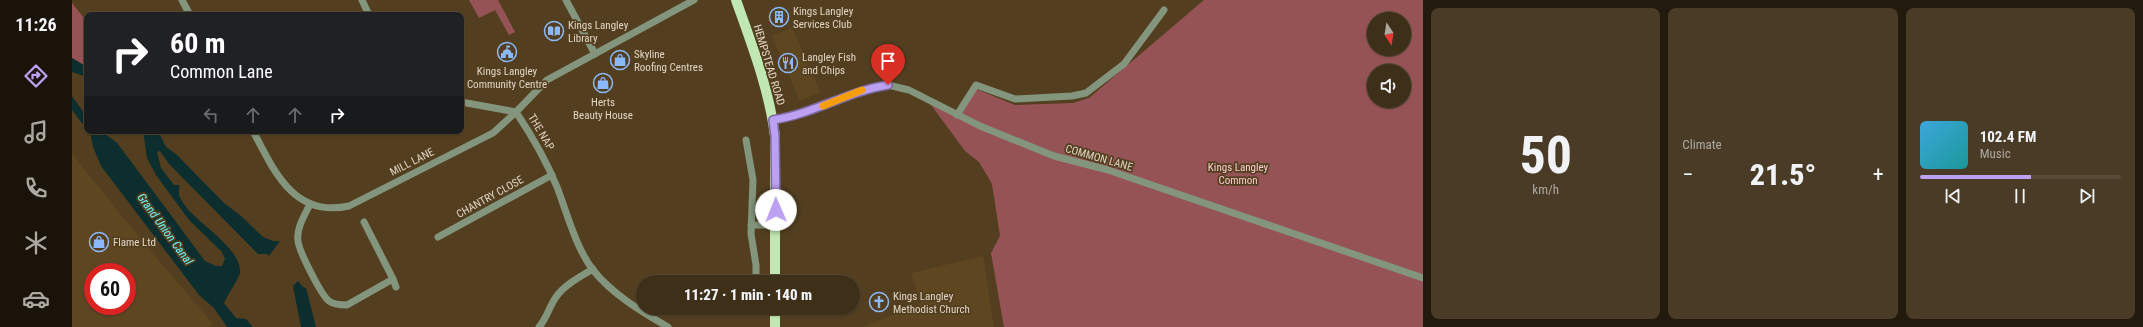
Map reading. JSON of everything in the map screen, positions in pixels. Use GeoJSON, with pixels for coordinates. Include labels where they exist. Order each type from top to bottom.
{"type":"FeatureCollection","features":[{"type":"Feature","properties":{"kind":"main road","name":"HEMPSTEAD ROAD"},"geometry":{"type":"LineString","coordinates":[[736,0],[761,72],[773,120],[775,136],[775,275]]}},
{"type":"Feature","properties":{"kind":"main road"},"geometry":{"type":"LineString","coordinates":[[775,315],[775,327]]}},
{"type":"Feature","properties":{"kind":"street"},"geometry":{"type":"LineString","coordinates":[[182,0],[188,12]]}},
{"type":"Feature","properties":{"kind":"street"},"geometry":{"type":"LineString","coordinates":[[362,0],[368,12]]}},
{"type":"Feature","properties":{"kind":"street"},"geometry":{"type":"LineString","coordinates":[[566,0],[595,54]]}},
{"type":"Feature","properties":{"kind":"street","name":"THE NAP"},"geometry":{"type":"LineString","coordinates":[[593,269],[568,218],[552,175],[516,112],[547,80],[694,0]]}},
{"type":"Feature","properties":{"kind":"street"},"geometry":{"type":"LineString","coordinates":[[957,115],[976,85],[1015,100],[1072,96],[1086,93],[1124,64],[1164,10]]}},
{"type":"Feature","properties":{"kind":"street","name":"COMMON LANE"},"geometry":{"type":"LineString","coordinates":[[773,120],[786,118],[856,92],[888,85],[909,90],[957,115],[1054,156],[1108,170],[1423,278]]}},
{"type":"Feature","properties":{"kind":"street"},"geometry":{"type":"LineString","coordinates":[[464,103],[516,112]]}},
{"type":"Feature","properties":{"kind":"street","name":"MILL LANE"},"geometry":{"type":"LineString","coordinates":[[310,204],[336,209],[348,206],[493,133],[516,112]]}},
{"type":"Feature","properties":{"kind":"street"},"geometry":{"type":"LineString","coordinates":[[255,134],[284,186],[297,197],[310,204],[300,224],[297,241],[301,253],[329,301],[338,305],[347,305],[393,279]]}},
{"type":"Feature","properties":{"kind":"street"},"geometry":{"type":"LineString","coordinates":[[746,140],[753,180],[751,241],[756,265],[756,275]]}},
{"type":"Feature","properties":{"kind":"street","name":"CHANTRY CLOSE"},"geometry":{"type":"LineString","coordinates":[[438,238],[552,175]]}},
{"type":"Feature","properties":{"kind":"street"},"geometry":{"type":"LineString","coordinates":[[364,222],[396,287]]}},
{"type":"Feature","properties":{"kind":"street"},"geometry":{"type":"LineString","coordinates":[[751,225],[776,225]]}},
{"type":"Feature","properties":{"kind":"street"},"geometry":{"type":"LineString","coordinates":[[539,327],[544,322],[555,298],[564,288],[593,269],[619,294],[668,327]]}},
{"type":"Feature","properties":{"kind":"shaded area"},"geometry":{"type":"Polygon","coordinates":[[[792,28],[820,92],[800,101],[772,36],[792,28]]]}},
{"type":"Feature","properties":{"kind":"shaded area"},"geometry":{"type":"Polygon","coordinates":[[[72,154],[138,236],[213,324],[208,327],[72,327],[72,154]]]}},
{"type":"Feature","properties":{"kind":"shaded area"},"geometry":{"type":"Polygon","coordinates":[[[983,256],[994,327],[862,327],[921,304],[911,273],[983,256]]]}},
{"type":"Feature","properties":{"kind":"green space"},"geometry":{"type":"Polygon","coordinates":[[[469,0],[498,0],[515,32],[509,35],[495,10],[479,18],[469,0]]]}},
{"type":"Feature","properties":{"kind":"green space","name":"Kings Langley Common"},"geometry":{"type":"Polygon","coordinates":[[[1204,0],[1423,0],[1423,327],[1004,327],[991,253],[1000,236],[992,184],[979,162],[965,151],[929,102],[958,117],[976,89],[1015,105],[1073,103],[1089,98],[1204,0]]]}},
{"type":"Feature","properties":{"kind":"green space"},"geometry":{"type":"Polygon","coordinates":[[[72,3],[84,18],[84,65],[72,58],[72,3]]]}},
{"type":"Feature","properties":{"kind":"water"},"geometry":{"type":"Polygon","coordinates":[[[72,58],[84,65],[84,76],[72,72],[72,58]]]}},
{"type":"Feature","properties":{"kind":"water"},"geometry":{"type":"Polygon","coordinates":[[[72,96],[84,113],[84,126],[72,110],[72,96]]]}},
{"type":"Feature","properties":{"kind":"water","name":"Grand Union Canal"},"geometry":{"type":"Polygon","coordinates":[[[90,134],[104,134],[118,144],[205,261],[216,266],[222,266],[225,259],[222,252],[189,220],[156,175],[147,158],[143,134],[160,134],[166,147],[176,154],[224,203],[240,215],[263,237],[273,241],[280,241],[269,256],[267,254],[258,254],[169,164],[160,151],[157,152],[161,168],[174,185],[179,185],[179,195],[186,207],[219,237],[234,255],[239,264],[240,273],[238,279],[224,303],[236,318],[246,319],[253,327],[227,327],[214,308],[199,295],[101,166],[93,147],[90,134]]]}},
{"type":"Feature","properties":{"kind":"water"},"geometry":{"type":"Polygon","coordinates":[[[298,281],[303,287],[306,288],[316,327],[301,327],[293,286],[298,281]]]}},
{"type":"Feature","properties":{"kind":"slow traffic"},"geometry":{"type":"LineString","coordinates":[[823,106],[862,90]]}},
{"type":"Feature","properties":{"kind":"place","name":"Kings Langley Services Club"},"geometry":{"type":"Point","coordinates":[779,17]}},
{"type":"Feature","properties":{"kind":"place","name":"Kings Langley Library"},"geometry":{"type":"Point","coordinates":[554,31]}},
{"type":"Feature","properties":{"kind":"place","name":"Kings Langley Community Centre"},"geometry":{"type":"Point","coordinates":[507,52]}},
{"type":"Feature","properties":{"kind":"place","name":"Skyline Roofing Centres"},"geometry":{"type":"Point","coordinates":[620,60]}},
{"type":"Feature","properties":{"kind":"place","name":"Langley Fish and Chips"},"geometry":{"type":"Point","coordinates":[788,63]}},
{"type":"Feature","properties":{"kind":"place","name":"Herts Beauty House"},"geometry":{"type":"Point","coordinates":[603,83]}},
{"type":"Feature","properties":{"kind":"place","name":"Flame Ltd"},"geometry":{"type":"Point","coordinates":[99,242]}},
{"type":"Feature","properties":{"kind":"place","name":"Kings Langley Methodist Church"},"geometry":{"type":"Point","coordinates":[879,302]}},
{"type":"Feature","properties":{"kind":"route"},"geometry":{"type":"LineString","coordinates":[[776,210],[775,136],[773,120],[786,118],[869,88],[888,85]]}}]}
